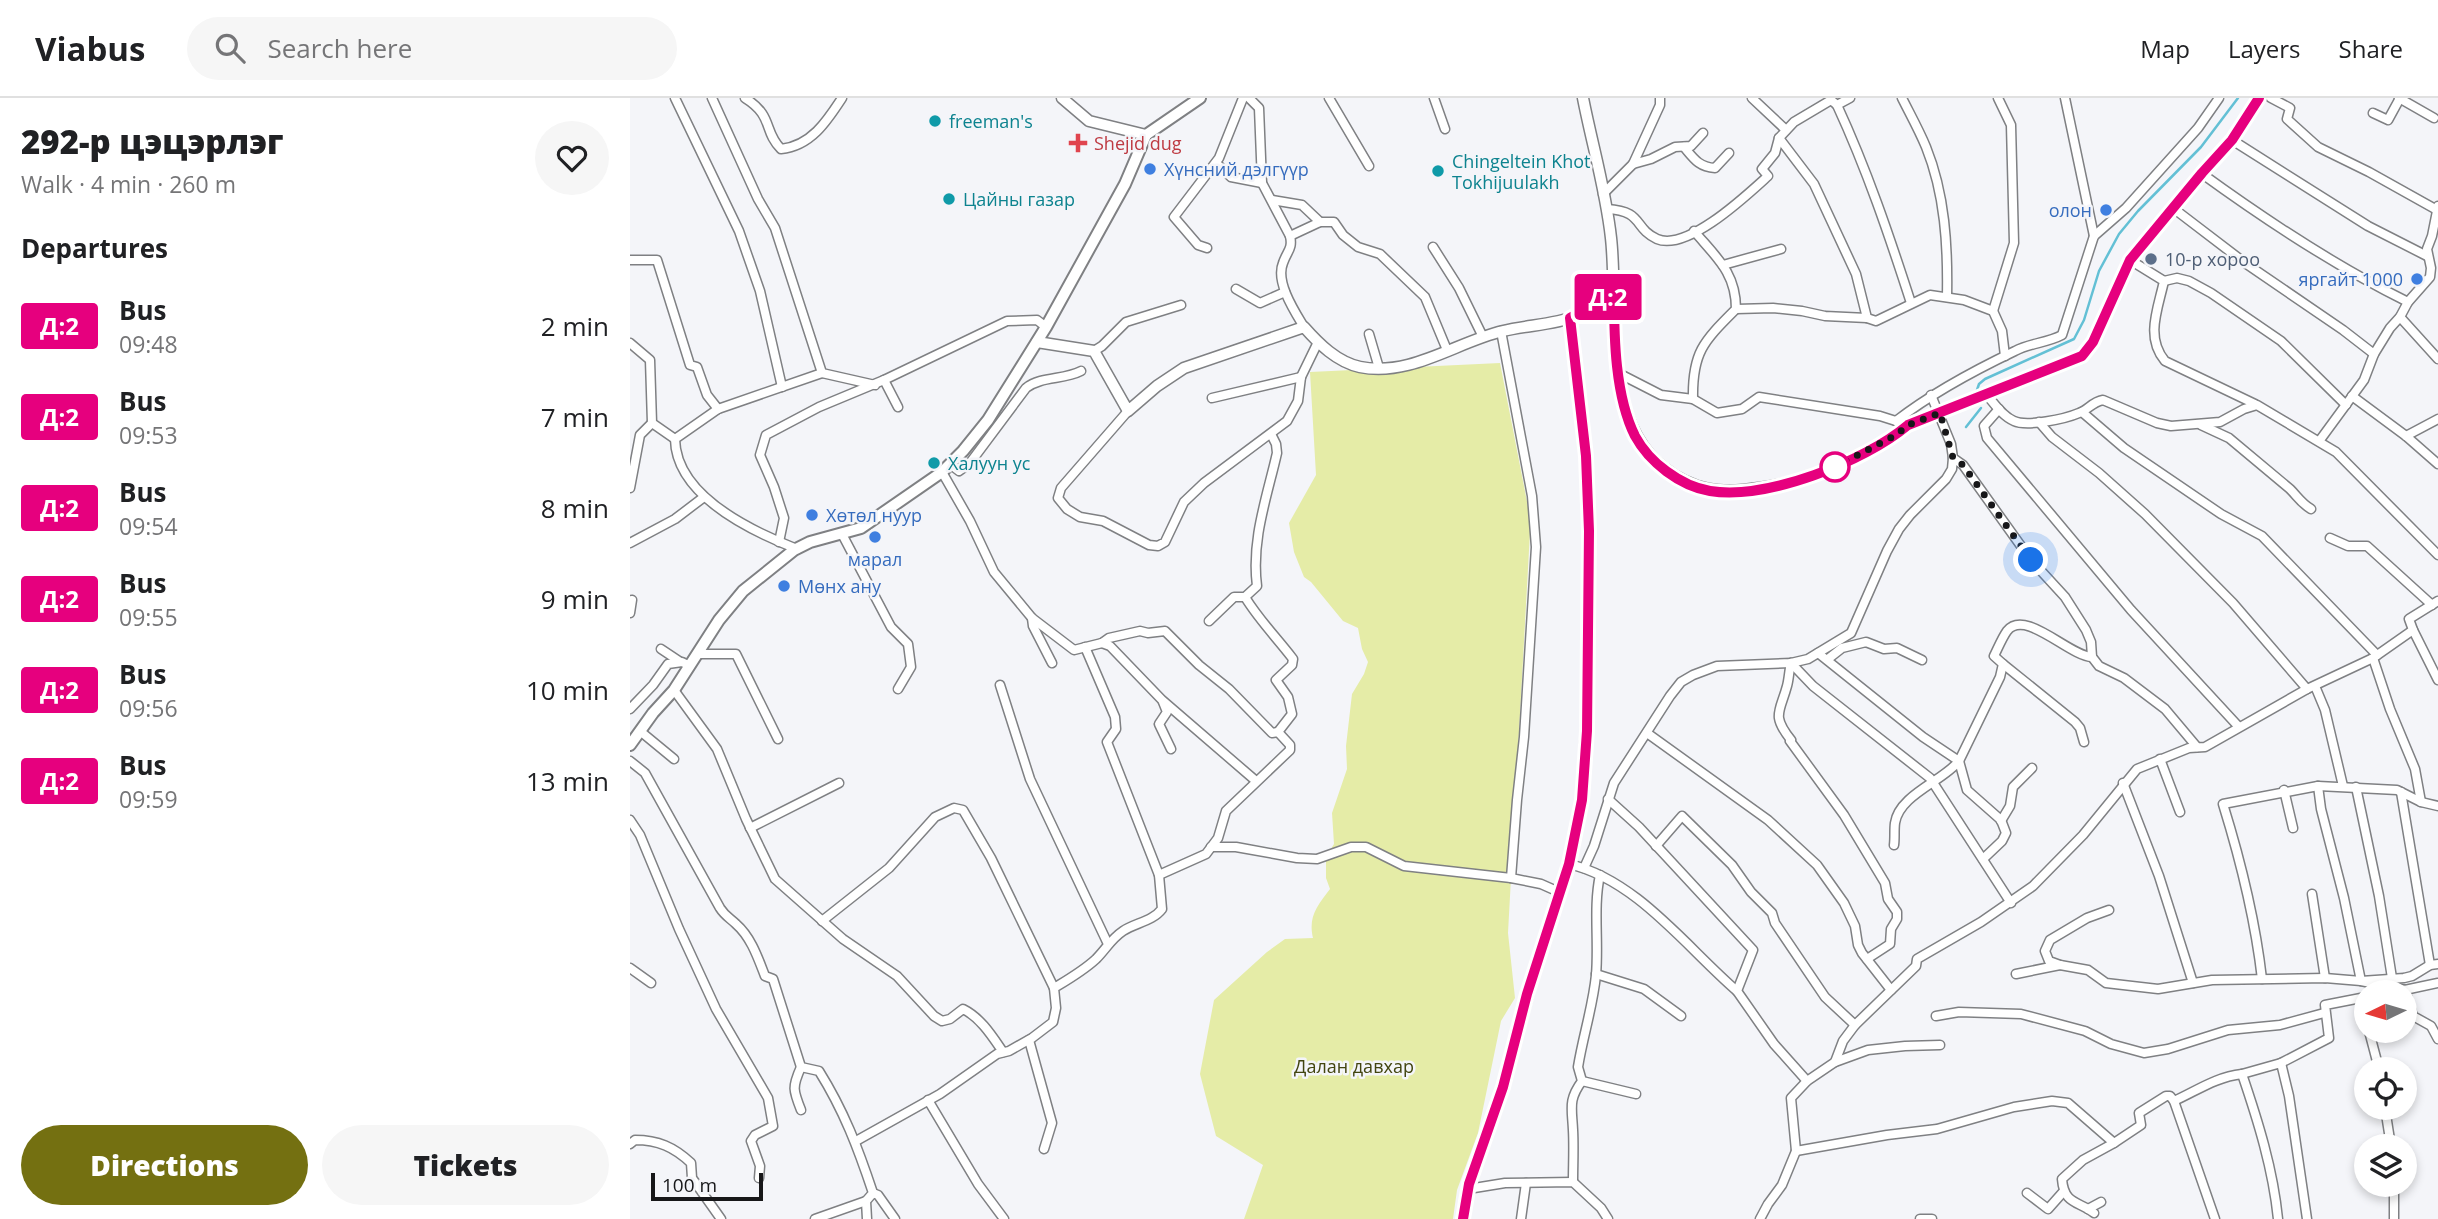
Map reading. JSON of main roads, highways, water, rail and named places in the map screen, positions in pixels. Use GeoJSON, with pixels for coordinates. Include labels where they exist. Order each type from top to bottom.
{"type":"FeatureCollection","features":[{"type":"Feature","properties":{"kind":"main road"},"geometry":{"type":"LineString","coordinates":[[630,745],[674,690],[686,664],[698,654],[719,620],[743,591],[810,541],[861,528],[946,468],[978,434],[1046,327],[1125,184],[1146,135],[1184,102],[1200,98]]}},
{"type":"Feature","properties":{"kind":"waterway"},"geometry":{"type":"LineString","coordinates":[[1977,390],[1985,379],[2074,339],[2084,320],[2099,271],[2119,234],[2201,147],[2238,98]]}},
{"type":"Feature","properties":{"kind":"waterway"},"geometry":{"type":"LineString","coordinates":[[1966,427],[1981,408]]}},
{"type":"Feature","properties":{"kind":"place","name":"freeman's"},"geometry":{"type":"Point","coordinates":[935,121]}},
{"type":"Feature","properties":{"kind":"place","name":"Shejid dug"},"geometry":{"type":"Point","coordinates":[1078,143]}},
{"type":"Feature","properties":{"kind":"place","name":"Хүнсний дэлгүүр"},"geometry":{"type":"Point","coordinates":[1150,169]}},
{"type":"Feature","properties":{"kind":"place","name":"Chingeltein Khot Tokhijuulakh"},"geometry":{"type":"Point","coordinates":[1438,171]}},
{"type":"Feature","properties":{"kind":"place","name":"Цайны газар"},"geometry":{"type":"Point","coordinates":[949,199]}},
{"type":"Feature","properties":{"kind":"place","name":"олон"},"geometry":{"type":"Point","coordinates":[2106,210]}},
{"type":"Feature","properties":{"kind":"place","name":"10-р хороо"},"geometry":{"type":"Point","coordinates":[2151,259]}},
{"type":"Feature","properties":{"kind":"place","name":"яргайт 1000"},"geometry":{"type":"Point","coordinates":[2417,279]}},
{"type":"Feature","properties":{"kind":"place","name":"Халуун ус"},"geometry":{"type":"Point","coordinates":[934,463]}},
{"type":"Feature","properties":{"kind":"place","name":"Хөтөл нуур"},"geometry":{"type":"Point","coordinates":[812,515]}},
{"type":"Feature","properties":{"kind":"place","name":"марал"},"geometry":{"type":"Point","coordinates":[875,537]}},
{"type":"Feature","properties":{"kind":"place","name":"Мөнх ану"},"geometry":{"type":"Point","coordinates":[784,586]}},
{"type":"Feature","properties":{"kind":"park label","name":"Далан давхар"},"geometry":{"type":"Point","coordinates":[1354,1066]}}]}
